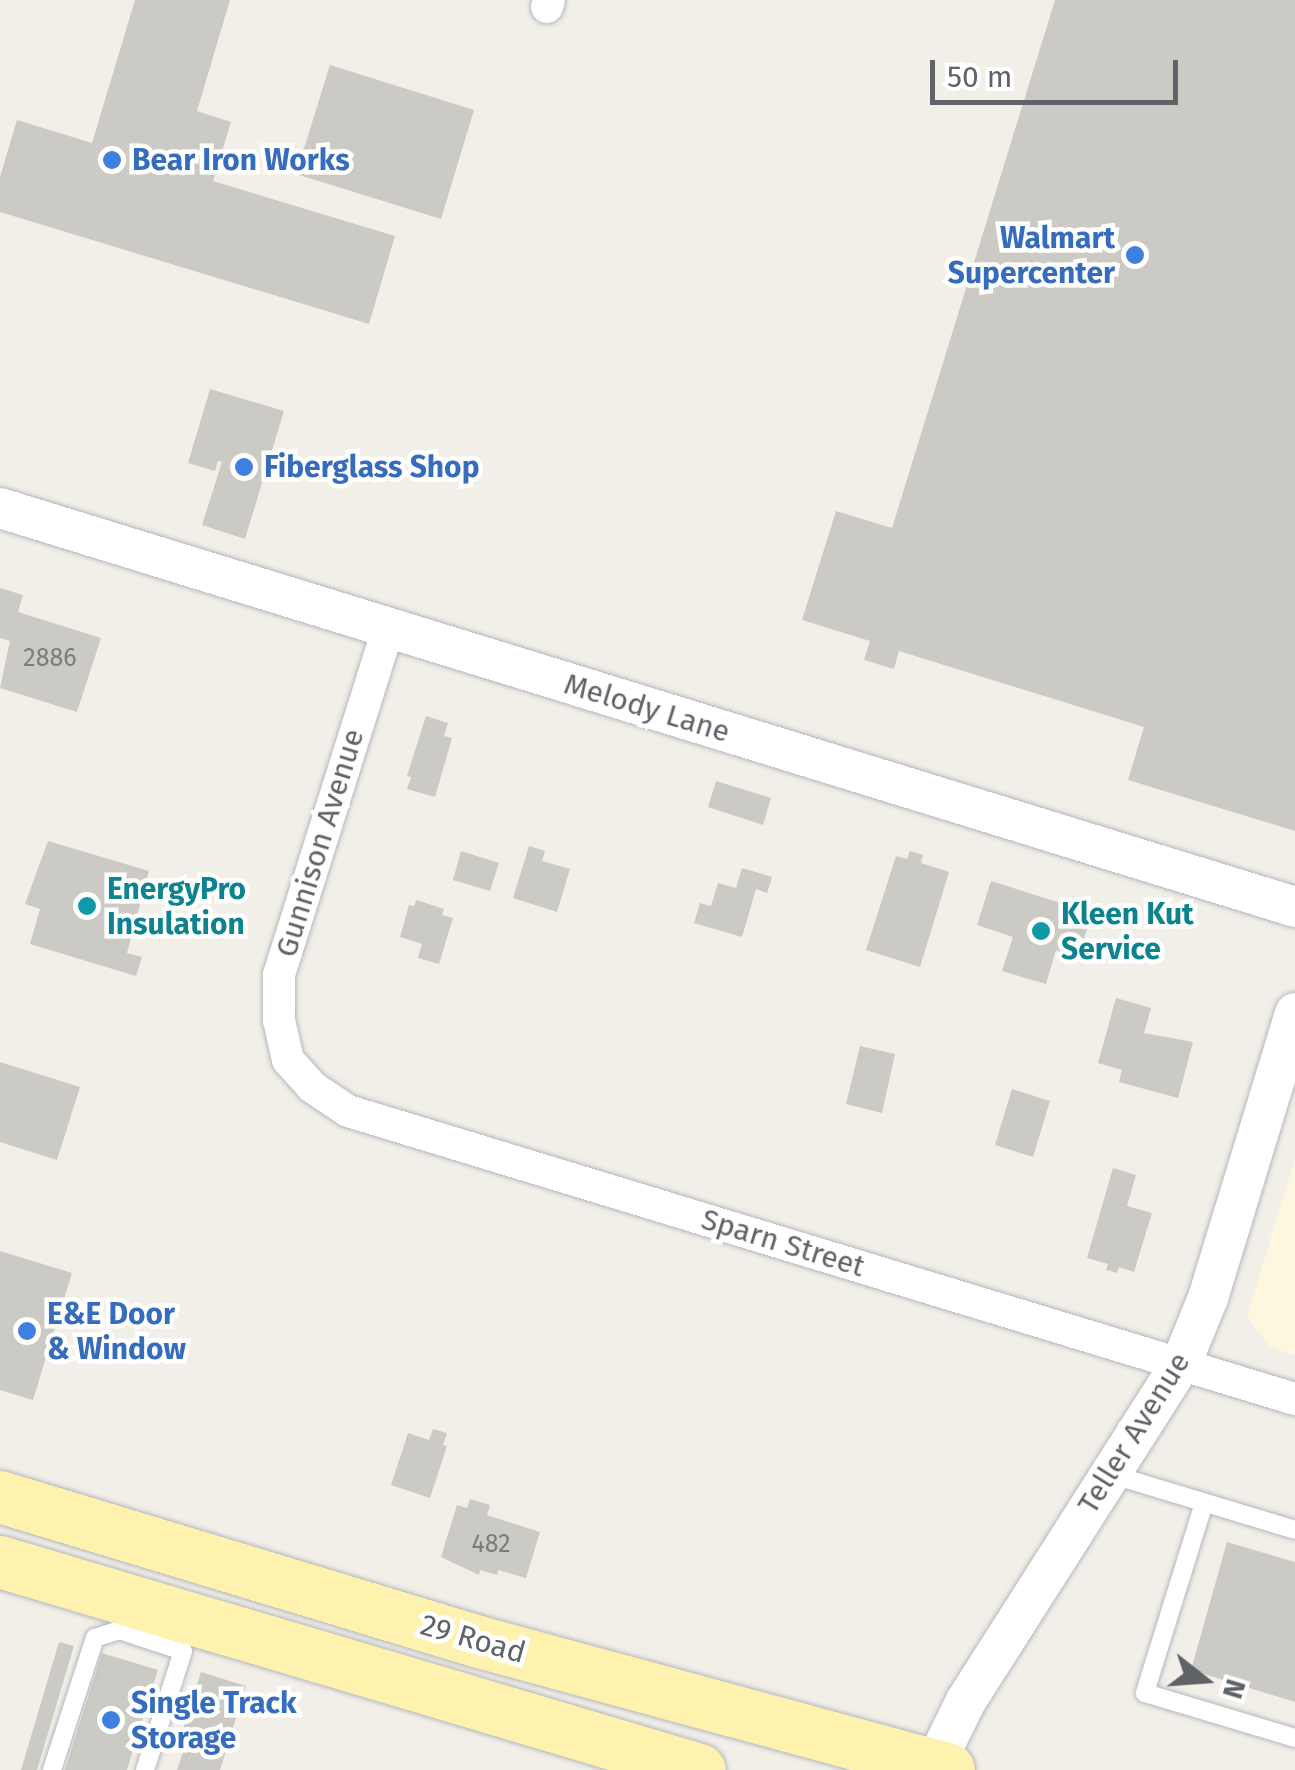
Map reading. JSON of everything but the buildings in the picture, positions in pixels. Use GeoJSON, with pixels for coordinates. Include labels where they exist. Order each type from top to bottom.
{"type":"FeatureCollection","features":[{"type":"Feature","properties":{"kind":"main road","name":"29 Road"},"geometry":{"type":"LineString","coordinates":[[0,1498],[479,1642],[938,1768]]}},
{"type":"Feature","properties":{"kind":"main road","name":"29 Road"},"geometry":{"type":"LineString","coordinates":[[0,1562],[700,1770]]}},
{"type":"Feature","properties":{"kind":"main road"},"geometry":{"type":"LineString","coordinates":[[446,1694],[633,1770]]}},
{"type":"Feature","properties":{"kind":"street","name":"Melody Lane"},"geometry":{"type":"LineString","coordinates":[[0,508],[1295,907]]}},
{"type":"Feature","properties":{"kind":"street","name":"Gunnison Avenue"},"geometry":{"type":"LineString","coordinates":[[288,1060],[279,1020],[279,974],[388,628]]}},
{"type":"Feature","properties":{"kind":"street","name":"Teller Avenue"},"geometry":{"type":"LineString","coordinates":[[938,1768],[966,1701],[1181,1364],[1208,1298],[1295,1013]]}},
{"type":"Feature","properties":{"kind":"street","name":"Sparn Street"},"geometry":{"type":"LineString","coordinates":[[288,1060],[312,1087],[348,1111],[1295,1398]]}},
{"type":"Feature","properties":{"kind":"lane"},"geometry":{"type":"LineString","coordinates":[[1110,1474],[1295,1530]]}},
{"type":"Feature","properties":{"kind":"lane"},"geometry":{"type":"LineString","coordinates":[[1204,1502],[1145,1693],[1295,1738]]}},
{"type":"Feature","properties":{"kind":"lane"},"geometry":{"type":"LineString","coordinates":[[52,1770],[95,1638],[119,1630],[182,1651],[145,1770]]}},
{"type":"Feature","properties":{"kind":"shaded area"},"geometry":{"type":"Polygon","coordinates":[[[1295,1159],[1295,1356],[1269,1346],[1247,1316],[1295,1159]]]}},
{"type":"Feature","properties":{"kind":"place","name":"Bear Iron Works"},"geometry":{"type":"Point","coordinates":[112,160]}},
{"type":"Feature","properties":{"kind":"place","name":"Walmart Supercenter"},"geometry":{"type":"Point","coordinates":[1135,255]}},
{"type":"Feature","properties":{"kind":"place","name":"Fiberglass Shop"},"geometry":{"type":"Point","coordinates":[244,467]}},
{"type":"Feature","properties":{"kind":"place","name":"EnergyPro Insulation"},"geometry":{"type":"Point","coordinates":[87,906]}},
{"type":"Feature","properties":{"kind":"place","name":"Kleen Kut Service"},"geometry":{"type":"Point","coordinates":[1041,931]}},
{"type":"Feature","properties":{"kind":"place","name":"E&E Door & Window"},"geometry":{"type":"Point","coordinates":[27,1331]}},
{"type":"Feature","properties":{"kind":"place","name":"Single Track Storage"},"geometry":{"type":"Point","coordinates":[111,1720]}}]}
